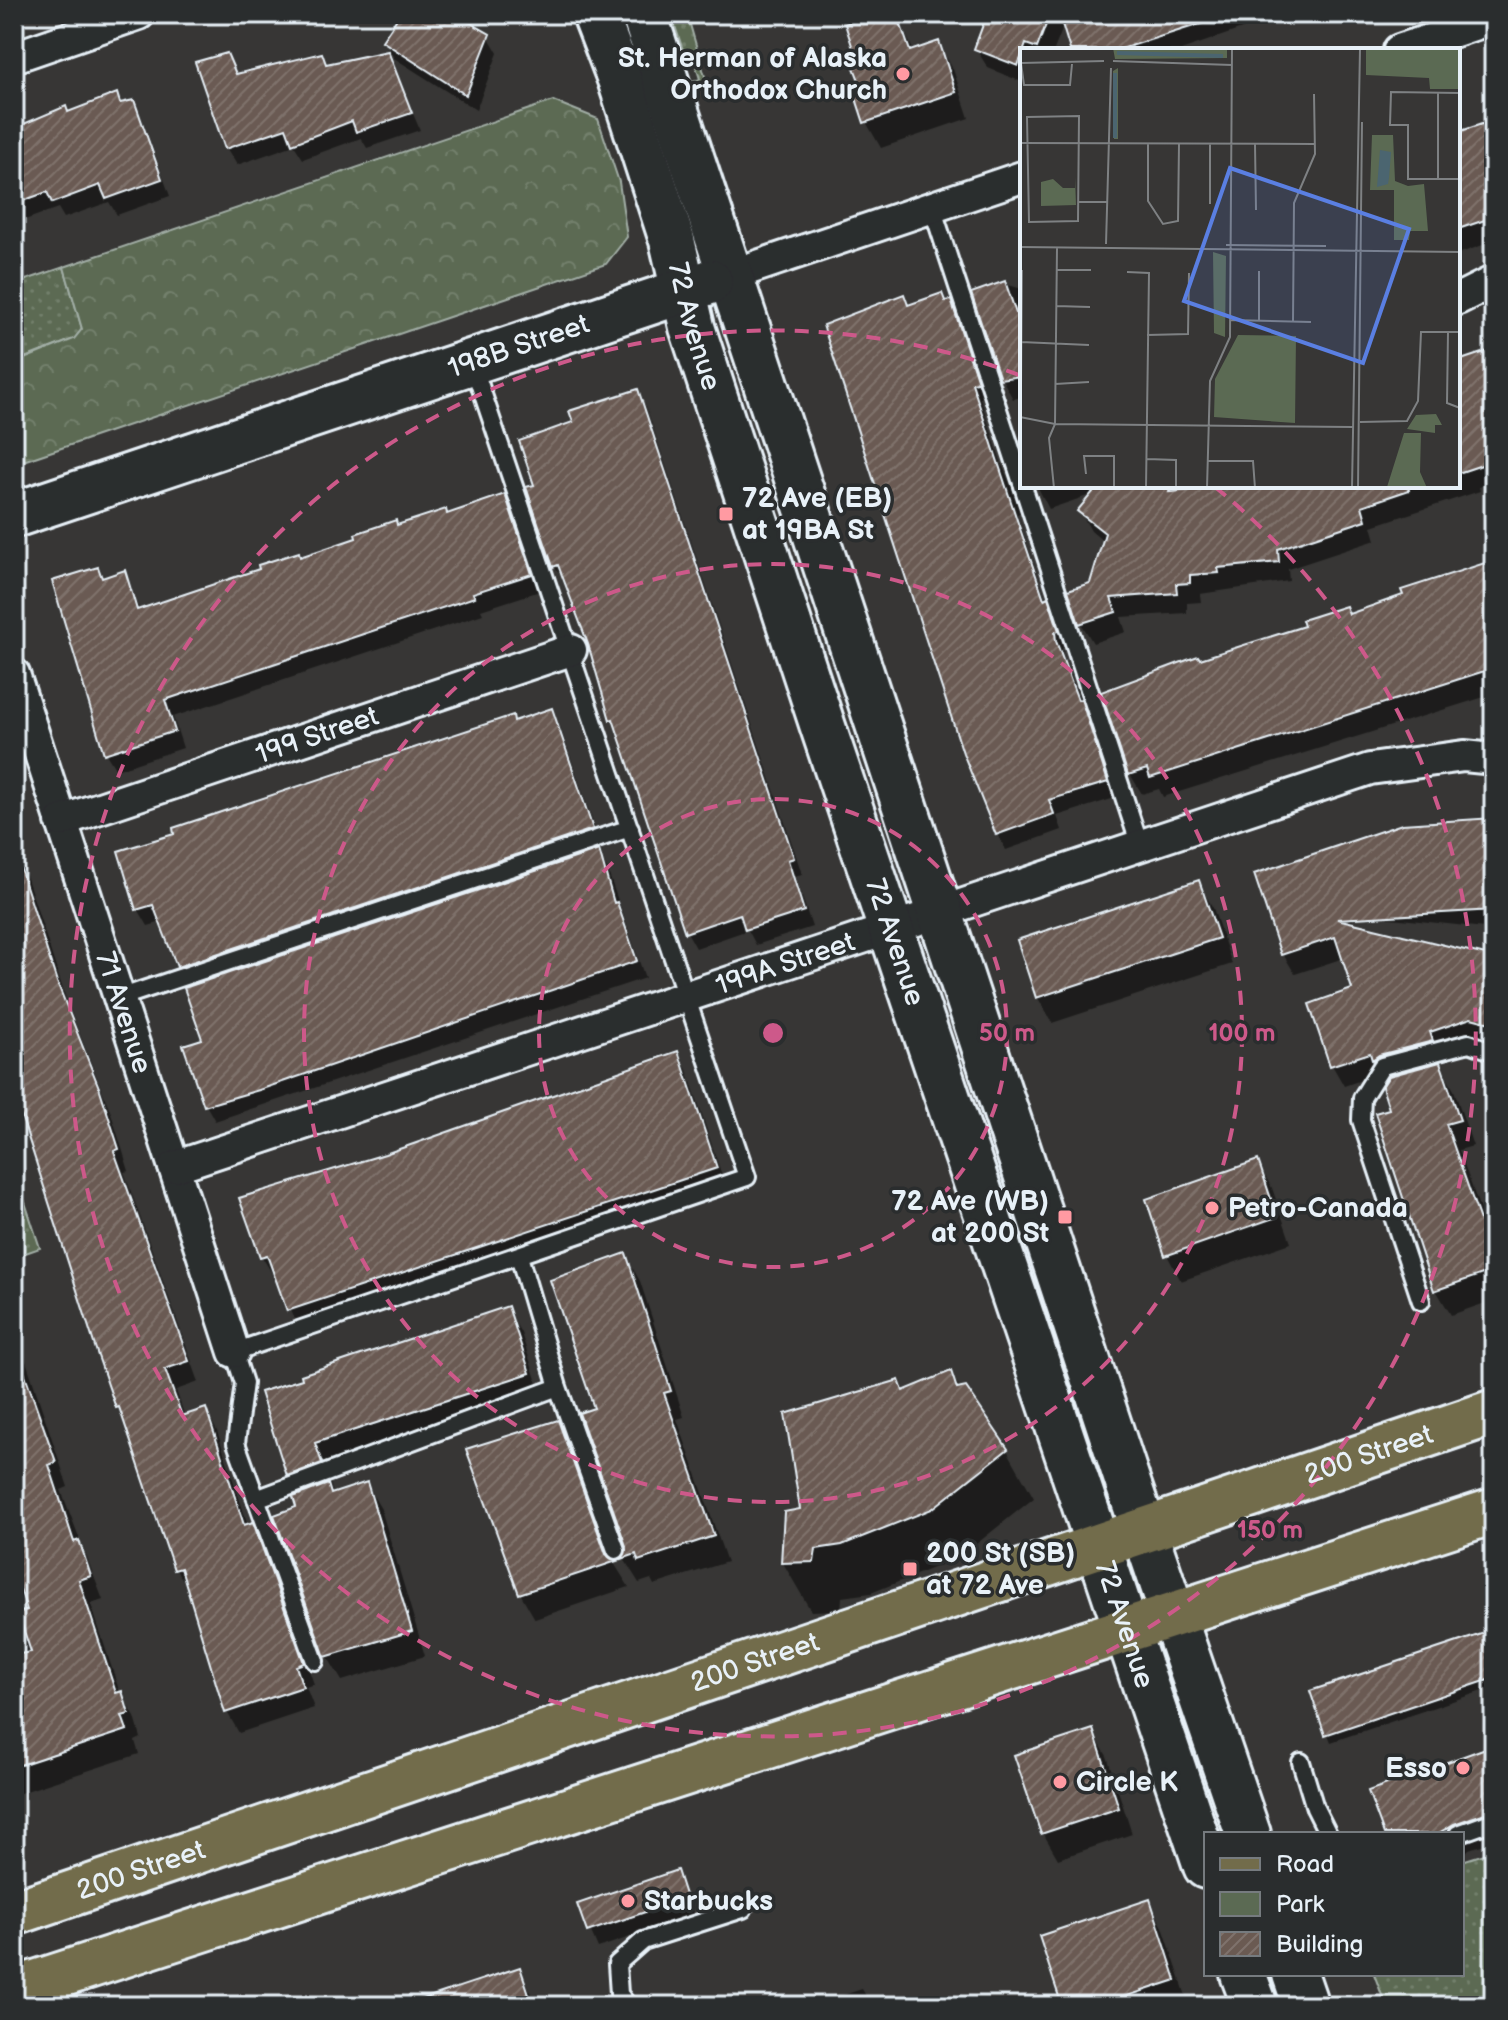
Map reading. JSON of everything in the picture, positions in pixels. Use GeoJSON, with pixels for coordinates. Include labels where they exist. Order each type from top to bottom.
{"type":"FeatureCollection","features":[{"type":"Feature","properties":{"kind":"main road","name":"72 Avenue"},"geometry":{"type":"LineString","coordinates":[[595,14],[668,225],[692,327],[889,928],[1204,1860]]}},
{"type":"Feature","properties":{"kind":"main road","name":"72 Avenue"},"geometry":{"type":"LineString","coordinates":[[644,14],[1144,1529],[1247,1832]]}},
{"type":"Feature","properties":{"kind":"main road","name":"198B Street"},"geometry":{"type":"LineString","coordinates":[[14,515],[731,275]]}},
{"type":"Feature","properties":{"kind":"main road","name":"200 Street"},"geometry":{"type":"LineString","coordinates":[[14,1913],[1494,1412]]}},
{"type":"Feature","properties":{"kind":"main road"},"geometry":{"type":"LineString","coordinates":[[14,1990],[1494,1511]]}},
{"type":"Feature","properties":{"kind":"main road"},"geometry":{"type":"LineString","coordinates":[[1244,1976],[1255,2006]]}},
{"type":"Feature","properties":{"kind":"main road"},"geometry":{"type":"LineString","coordinates":[[1296,1976],[1306,2006]]}},
{"type":"Feature","properties":{"kind":"street"},"geometry":{"type":"LineString","coordinates":[[14,57],[139,14]]}},
{"type":"Feature","properties":{"kind":"street"},"geometry":{"type":"LineString","coordinates":[[1405,48],[1494,18]]}},
{"type":"Feature","properties":{"kind":"street","name":"198B Street"},"geometry":{"type":"LineString","coordinates":[[731,275],[1020,178]]}},
{"type":"Feature","properties":{"kind":"street"},"geometry":{"type":"LineString","coordinates":[[1460,298],[1494,281]]}},
{"type":"Feature","properties":{"kind":"street","name":"199 Street"},"geometry":{"type":"LineString","coordinates":[[61,821],[571,650]]}},
{"type":"Feature","properties":{"kind":"street","name":"71 Avenue"},"geometry":{"type":"LineString","coordinates":[[14,674],[234,1352]]}},
{"type":"Feature","properties":{"kind":"street","name":"199A Street"},"geometry":{"type":"LineString","coordinates":[[174,1167],[1370,769],[1464,756],[1494,759]]}},
{"type":"Feature","properties":{"kind":"lane"},"geometry":{"type":"LineString","coordinates":[[932,207],[1020,479]]}},
{"type":"Feature","properties":{"kind":"lane"},"geometry":{"type":"LineString","coordinates":[[315,1661],[236,1443],[244,1383],[234,1352],[747,1177],[471,360]]}},
{"type":"Feature","properties":{"kind":"lane"},"geometry":{"type":"LineString","coordinates":[[1023,488],[1140,846]]}},
{"type":"Feature","properties":{"kind":"lane"},"geometry":{"type":"LineString","coordinates":[[119,998],[630,828]]}},
{"type":"Feature","properties":{"kind":"lane"},"geometry":{"type":"LineString","coordinates":[[1421,1301],[1361,1120],[1362,1098],[1382,1066],[1469,1043],[1494,1052]]}},
{"type":"Feature","properties":{"kind":"lane"},"geometry":{"type":"LineString","coordinates":[[519,1256],[558,1387],[616,1550]]}},
{"type":"Feature","properties":{"kind":"lane"},"geometry":{"type":"LineString","coordinates":[[256,1499],[558,1387]]}},
{"type":"Feature","properties":{"kind":"lane"},"geometry":{"type":"LineString","coordinates":[[1301,1762],[1315,1808],[1327,1832]]}},
{"type":"Feature","properties":{"kind":"lane"},"geometry":{"type":"LineString","coordinates":[[1464,1832],[1494,1821]]}},
{"type":"Feature","properties":{"kind":"lane"},"geometry":{"type":"LineString","coordinates":[[628,2006],[619,1994],[617,1964],[643,1941],[743,1909]]}},
{"type":"Feature","properties":{"kind":"green space"},"geometry":{"type":"Polygon","coordinates":[[[671,14],[687,14],[708,87],[696,91],[693,82],[700,79],[693,57],[686,59],[671,14]]]}},
{"type":"Feature","properties":{"kind":"green space"},"geometry":{"type":"Polygon","coordinates":[[[553,101],[598,119],[619,182],[627,237],[606,264],[14,464],[14,363],[74,339],[82,329],[64,267],[553,101]]]}},
{"type":"Feature","properties":{"kind":"green space"},"geometry":{"type":"Polygon","coordinates":[[[64,267],[82,329],[74,339],[14,362],[14,284],[64,267]]]}},
{"type":"Feature","properties":{"kind":"green space"},"geometry":{"type":"Polygon","coordinates":[[[14,1169],[40,1248],[14,1257],[14,1169]]]}},
{"type":"Feature","properties":{"kind":"green space"},"geometry":{"type":"Polygon","coordinates":[[[1494,1851],[1494,2006],[1386,2006],[1375,1976],[1464,1976],[1464,1860],[1494,1851]]]}},
{"type":"Feature","properties":{"kind":"building"},"geometry":{"type":"Polygon","coordinates":[[[400,14],[455,14],[490,34],[466,95],[382,41],[400,14]]]}},
{"type":"Feature","properties":{"kind":"building","name":"St. Herman of Alaska Orthodox Church"},"geometry":{"type":"Polygon","coordinates":[[[875,14],[897,14],[910,51],[939,41],[956,92],[864,123],[852,86],[860,83],[853,65],[858,64],[845,24],[875,14]]]}},
{"type":"Feature","properties":{"kind":"building"},"geometry":{"type":"Polygon","coordinates":[[[987,14],[1050,14],[1037,48],[1026,44],[1025,48],[1020,48],[1018,66],[974,49],[987,14]]]}},
{"type":"Feature","properties":{"kind":"building"},"geometry":{"type":"Polygon","coordinates":[[[1059,14],[1213,14],[1213,20],[1124,48],[1069,48],[1059,14]]]}},
{"type":"Feature","properties":{"kind":"building"},"geometry":{"type":"Polygon","coordinates":[[[388,51],[412,113],[356,132],[352,121],[292,144],[286,128],[225,149],[195,62],[227,53],[236,74],[322,53],[326,64],[388,51]]]}},
{"type":"Feature","properties":{"kind":"building"},"geometry":{"type":"Polygon","coordinates":[[[117,93],[120,103],[134,100],[162,179],[106,199],[100,185],[52,203],[47,192],[14,204],[14,160],[22,159],[14,128],[66,106],[68,112],[117,93]]]}},
{"type":"Feature","properties":{"kind":"building"},"geometry":{"type":"Polygon","coordinates":[[[1494,120],[1494,217],[1460,228],[1460,131],[1494,120]]]}},
{"type":"Feature","properties":{"kind":"building"},"geometry":{"type":"Polygon","coordinates":[[[1005,281],[1020,325],[1020,376],[1000,379],[971,293],[1005,281]]]}},
{"type":"Feature","properties":{"kind":"building"},"geometry":{"type":"Polygon","coordinates":[[[942,293],[945,301],[951,300],[978,382],[972,383],[1044,599],[1048,597],[1059,631],[1055,632],[1056,641],[1078,700],[1081,699],[1108,782],[1049,800],[1054,814],[996,835],[963,753],[823,325],[904,294],[908,305],[942,293]]]}},
{"type":"Feature","properties":{"kind":"building"},"geometry":{"type":"Polygon","coordinates":[[[1494,349],[1494,461],[1460,472],[1460,360],[1494,349]]]}},
{"type":"Feature","properties":{"kind":"building"},"geometry":{"type":"Polygon","coordinates":[[[638,389],[794,858],[788,860],[804,911],[745,930],[740,914],[685,933],[613,719],[610,720],[588,644],[558,565],[553,567],[526,487],[534,485],[519,441],[573,422],[569,411],[638,389]]]}},
{"type":"Feature","properties":{"kind":"building"},"geometry":{"type":"Polygon","coordinates":[[[1096,488],[1170,488],[1169,492],[1214,488],[1409,490],[1362,506],[1366,520],[1278,549],[1279,562],[1218,568],[1219,573],[1190,575],[1190,583],[1176,584],[1177,593],[1111,598],[1116,612],[1079,624],[1068,590],[1090,583],[1105,533],[1077,511],[1096,488]]]}},
{"type":"Feature","properties":{"kind":"building"},"geometry":{"type":"Polygon","coordinates":[[[505,494],[532,574],[473,593],[475,597],[165,700],[175,731],[104,754],[52,581],[98,567],[102,578],[125,570],[137,610],[259,569],[258,565],[299,552],[300,557],[356,538],[355,534],[396,520],[397,525],[446,509],[447,514],[505,494]]]}},
{"type":"Feature","properties":{"kind":"building"},"geometry":{"type":"Polygon","coordinates":[[[1494,560],[1494,668],[1150,778],[1147,769],[1128,775],[1101,692],[1198,656],[1200,659],[1304,626],[1302,620],[1346,606],[1349,614],[1403,595],[1401,590],[1494,560]]]}},
{"type":"Feature","properties":{"kind":"building"},"geometry":{"type":"Polygon","coordinates":[[[552,708],[593,829],[177,967],[153,905],[136,910],[118,851],[174,834],[173,828],[513,715],[514,721],[552,708]]]}},
{"type":"Feature","properties":{"kind":"building"},"geometry":{"type":"Polygon","coordinates":[[[1494,818],[1494,910],[1337,919],[1494,957],[1494,1024],[1471,1018],[1430,1032],[1433,1041],[1379,1055],[1372,1060],[1370,1053],[1330,1066],[1309,1004],[1352,989],[1335,937],[1281,955],[1254,874],[1402,824],[1494,818]]]}},
{"type":"Feature","properties":{"kind":"building"},"geometry":{"type":"Polygon","coordinates":[[[599,850],[614,903],[617,902],[637,961],[204,1106],[183,1045],[202,1039],[184,988],[599,850]]]}},
{"type":"Feature","properties":{"kind":"building"},"geometry":{"type":"Polygon","coordinates":[[[19,864],[57,982],[100,1090],[119,1149],[114,1151],[189,1361],[165,1369],[182,1416],[206,1408],[244,1525],[253,1522],[304,1663],[296,1666],[303,1687],[225,1713],[181,1568],[174,1570],[119,1407],[116,1408],[98,1356],[14,1093],[14,865],[19,864]]]}},
{"type":"Feature","properties":{"kind":"building"},"geometry":{"type":"Polygon","coordinates":[[[1199,880],[1219,938],[1036,998],[1017,940],[1199,880]]]}},
{"type":"Feature","properties":{"kind":"building"},"geometry":{"type":"Polygon","coordinates":[[[678,1051],[717,1168],[287,1311],[267,1255],[260,1257],[239,1198],[385,1154],[678,1051]]]}},
{"type":"Feature","properties":{"kind":"building"},"geometry":{"type":"Polygon","coordinates":[[[1440,1062],[1460,1120],[1446,1124],[1494,1260],[1494,1270],[1434,1291],[1375,1113],[1389,1109],[1382,1087],[1389,1076],[1440,1062]]]}},
{"type":"Feature","properties":{"kind":"building","name":"Petro-Canada"},"geometry":{"type":"Polygon","coordinates":[[[1258,1160],[1277,1217],[1165,1256],[1146,1199],[1258,1160]]]}},
{"type":"Feature","properties":{"kind":"building"},"geometry":{"type":"Polygon","coordinates":[[[626,1253],[671,1391],[664,1393],[714,1536],[638,1561],[636,1554],[622,1559],[626,1546],[579,1413],[594,1408],[550,1280],[626,1253]]]}},
{"type":"Feature","properties":{"kind":"building"},"geometry":{"type":"Polygon","coordinates":[[[508,1306],[530,1373],[315,1443],[322,1463],[287,1476],[260,1392],[302,1379],[301,1375],[508,1306]]]}},
{"type":"Feature","properties":{"kind":"building"},"geometry":{"type":"Polygon","coordinates":[[[14,1355],[18,1355],[56,1462],[49,1465],[74,1542],[79,1540],[91,1576],[79,1580],[116,1693],[122,1691],[129,1714],[122,1716],[127,1730],[14,1767],[14,1655],[31,1652],[18,1613],[27,1610],[14,1570],[14,1355]]]}},
{"type":"Feature","properties":{"kind":"building"},"geometry":{"type":"Polygon","coordinates":[[[951,1371],[957,1389],[966,1387],[1008,1449],[932,1509],[842,1545],[816,1549],[814,1562],[781,1563],[784,1512],[800,1509],[785,1414],[899,1380],[903,1391],[951,1371]]]}},
{"type":"Feature","properties":{"kind":"building"},"geometry":{"type":"Polygon","coordinates":[[[558,1420],[606,1554],[617,1561],[519,1594],[466,1449],[558,1420]]]}},
{"type":"Feature","properties":{"kind":"building"},"geometry":{"type":"Polygon","coordinates":[[[367,1482],[412,1631],[325,1657],[274,1515],[296,1507],[293,1497],[328,1484],[331,1494],[367,1482]]]}},
{"type":"Feature","properties":{"kind":"building","name":"Esso"},"geometry":{"type":"Polygon","coordinates":[[[1494,1630],[1494,1678],[1325,1735],[1310,1691],[1494,1630]]]}},
{"type":"Feature","properties":{"kind":"building"},"geometry":{"type":"Polygon","coordinates":[[[1093,1729],[1119,1808],[1041,1834],[1014,1755],[1093,1729]]]}},
{"type":"Feature","properties":{"kind":"building","name":"Esso"},"geometry":{"type":"Polygon","coordinates":[[[1494,1745],[1494,1810],[1440,1832],[1383,1832],[1368,1791],[1494,1745]]]}},
{"type":"Feature","properties":{"kind":"building"},"geometry":{"type":"Polygon","coordinates":[[[677,1870],[686,1898],[587,1932],[577,1904],[677,1870]]]}},
{"type":"Feature","properties":{"kind":"building"},"geometry":{"type":"Polygon","coordinates":[[[1150,1899],[1176,1980],[1097,2006],[1062,2006],[1039,1936],[1150,1899]]]}},
{"type":"Feature","properties":{"kind":"building"},"geometry":{"type":"Polygon","coordinates":[[[520,1967],[533,2006],[417,2006],[417,2001],[520,1967]]]}},
{"type":"Feature","properties":{"kind":"place","name":"St. Herman of Alaska Orthodox Church"},"geometry":{"type":"Point","coordinates":[903,74]}},
{"type":"Feature","properties":{"kind":"place","name":"72 Ave (EB) at 19BA St"},"geometry":{"type":"Point","coordinates":[726,514]}},
{"type":"Feature","properties":{"kind":"place","name":"Petro-Canada"},"geometry":{"type":"Point","coordinates":[1212,1208]}},
{"type":"Feature","properties":{"kind":"place","name":"72 Ave (WB) at 200 St"},"geometry":{"type":"Point","coordinates":[1065,1217]}},
{"type":"Feature","properties":{"kind":"place","name":"200 St (SB) at 72 Ave"},"geometry":{"type":"Point","coordinates":[910,1569]}},
{"type":"Feature","properties":{"kind":"place","name":"Esso"},"geometry":{"type":"Point","coordinates":[1463,1768]}},
{"type":"Feature","properties":{"kind":"place","name":"Circle K"},"geometry":{"type":"Point","coordinates":[1060,1782]}},
{"type":"Feature","properties":{"kind":"place","name":"Starbucks"},"geometry":{"type":"Point","coordinates":[628,1901]}}]}
